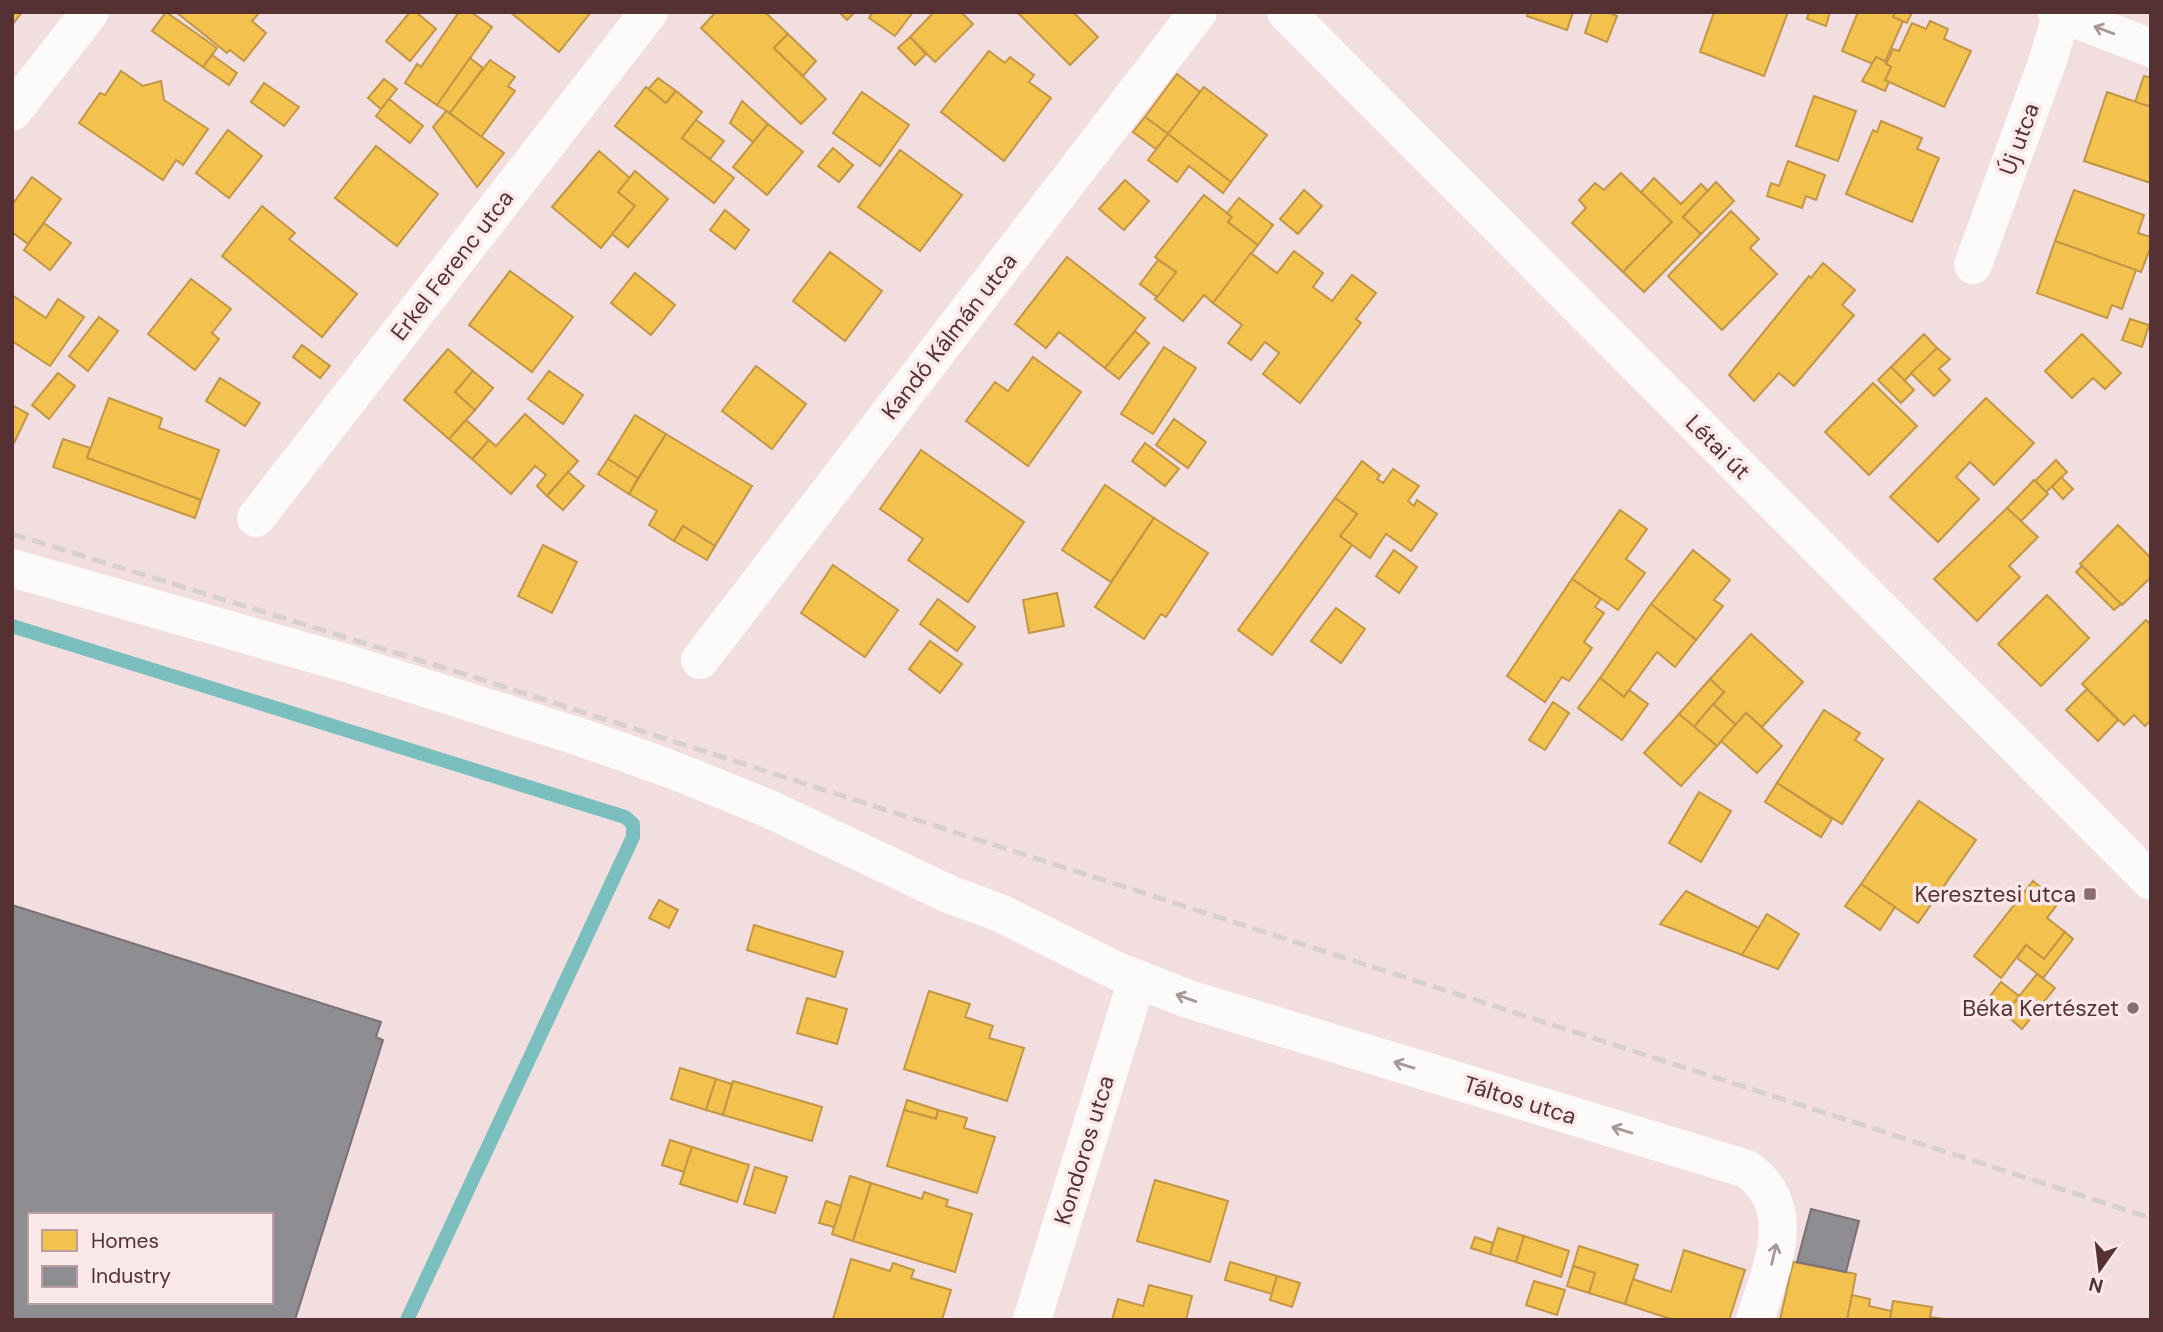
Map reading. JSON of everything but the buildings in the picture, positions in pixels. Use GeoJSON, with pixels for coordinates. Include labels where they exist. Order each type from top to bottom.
{"type":"FeatureCollection","features":[{"type":"Feature","properties":{"kind":"street"},"geometry":{"type":"LineString","coordinates":[[12,112],[90,12]]}},
{"type":"Feature","properties":{"kind":"street","name":"Erkel Ferenc utca"},"geometry":{"type":"LineString","coordinates":[[256,518],[649,12]]}},
{"type":"Feature","properties":{"kind":"street","name":"Kandó Kálmán utca"},"geometry":{"type":"LineString","coordinates":[[700,660],[1198,12]]}},
{"type":"Feature","properties":{"kind":"street"},"geometry":{"type":"LineString","coordinates":[[2060,13],[2151,48]]}},
{"type":"Feature","properties":{"kind":"street","name":"Új utca"},"geometry":{"type":"LineString","coordinates":[[1973,265],[2048,61],[2060,13]]}},
{"type":"Feature","properties":{"kind":"street","name":"Létai út"},"geometry":{"type":"LineString","coordinates":[[1300,18],[2151,881]]}},
{"type":"Feature","properties":{"kind":"street","name":"Táltos utca"},"geometry":{"type":"LineString","coordinates":[[12,568],[349,664],[577,736],[668,768],[767,808],[951,895],[1000,913],[1137,980],[1234,1014],[1747,1169],[1769,1192],[1777,1211],[1779,1229],[1771,1268],[1755,1320]]}},
{"type":"Feature","properties":{"kind":"street","name":"Kondoros utca"},"geometry":{"type":"LineString","coordinates":[[1032,1320],[1137,980]]}},
{"type":"Feature","properties":{"kind":"waterway"},"geometry":{"type":"LineString","coordinates":[[12,626],[625,817],[633,824],[633,837],[407,1320]]}},
{"type":"Feature","properties":{"kind":"railway"},"geometry":{"type":"LineString","coordinates":[[12,534],[477,678],[2151,1218]]}},
{"type":"Feature","properties":{"kind":"place","name":"Keresztesi utca"},"geometry":{"type":"Point","coordinates":[2090,894]}},
{"type":"Feature","properties":{"kind":"place","name":"Béka Kertészet"},"geometry":{"type":"Point","coordinates":[2133,1008]}}]}
